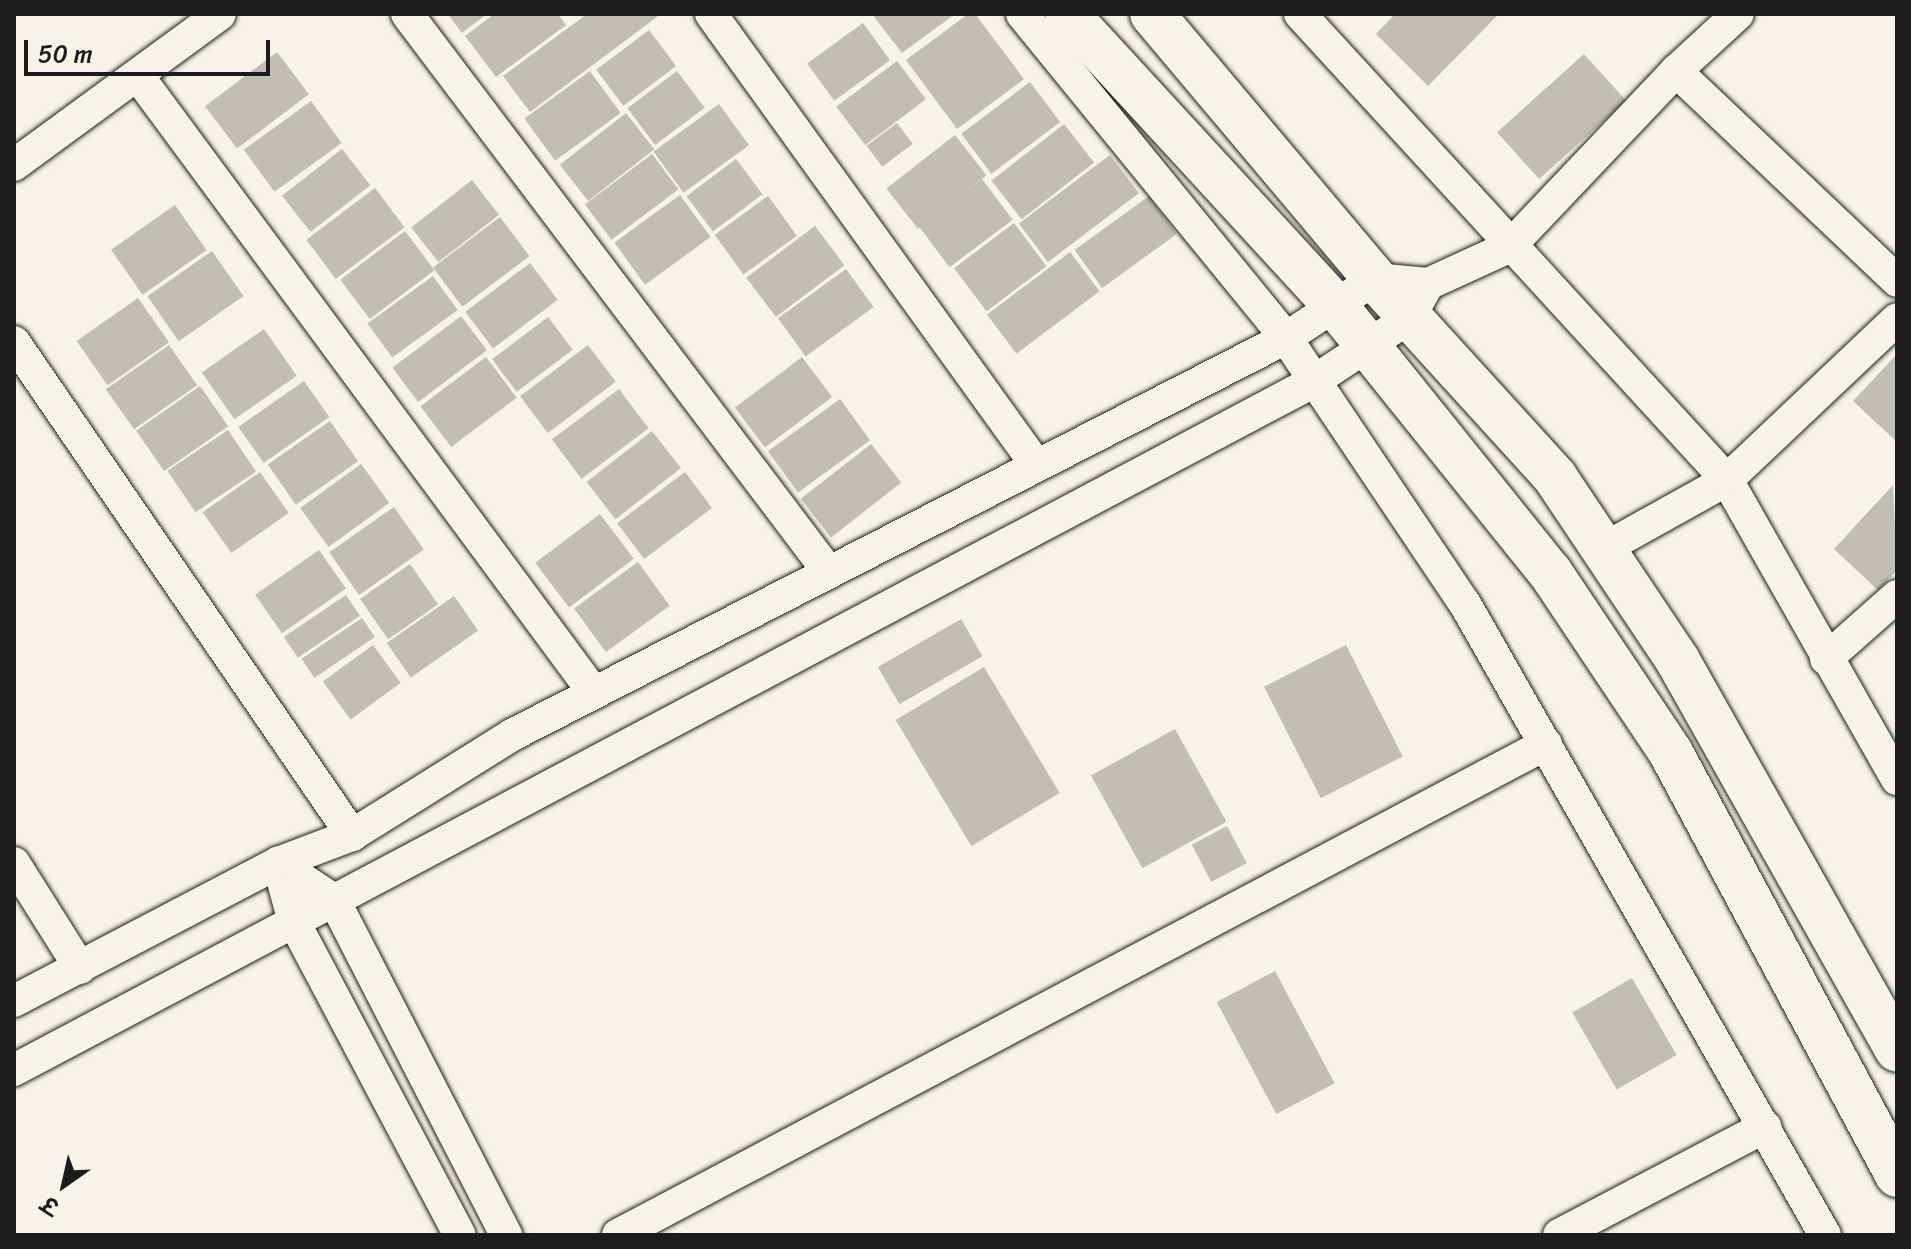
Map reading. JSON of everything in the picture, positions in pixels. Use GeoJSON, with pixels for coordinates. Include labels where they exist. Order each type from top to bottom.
{"type":"FeatureCollection","features":[{"type":"Feature","properties":{"kind":"main road"},"geometry":{"type":"LineString","coordinates":[[1067,14],[1335,305],[1550,572],[1671,753],[1897,1175]]}},
{"type":"Feature","properties":{"kind":"main road"},"geometry":{"type":"LineString","coordinates":[[1152,14],[1375,279],[1418,301],[1555,477],[1678,661],[1897,1050]]}},
{"type":"Feature","properties":{"kind":"street"},"geometry":{"type":"LineString","coordinates":[[14,165],[220,14]]}},
{"type":"Feature","properties":{"kind":"street"},"geometry":{"type":"LineString","coordinates":[[407,14],[828,571]]}},
{"type":"Feature","properties":{"kind":"street"},"geometry":{"type":"LineString","coordinates":[[711,14],[1035,463]]}},
{"type":"Feature","properties":{"kind":"street"},"geometry":{"type":"LineString","coordinates":[[1022,14],[1286,338],[1311,383],[1465,604],[1825,1235]]}},
{"type":"Feature","properties":{"kind":"street"},"geometry":{"type":"LineString","coordinates":[[1300,14],[1509,247],[1727,480],[1826,659],[1897,779]]}},
{"type":"Feature","properties":{"kind":"street"},"geometry":{"type":"LineString","coordinates":[[14,1070],[1311,383],[1365,346],[1418,301],[1509,247],[1676,71],[1734,15]]}},
{"type":"Feature","properties":{"kind":"street"},"geometry":{"type":"LineString","coordinates":[[1676,71],[1897,281]]}},
{"type":"Feature","properties":{"kind":"street"},"geometry":{"type":"LineString","coordinates":[[138,76],[594,693]]}},
{"type":"Feature","properties":{"kind":"street"},"geometry":{"type":"LineString","coordinates":[[14,1001],[278,863],[352,835],[512,735],[1035,463],[1286,338],[1375,279]]}},
{"type":"Feature","properties":{"kind":"street"},"geometry":{"type":"LineString","coordinates":[[1605,548],[1727,480],[1897,319]]}},
{"type":"Feature","properties":{"kind":"street"},"geometry":{"type":"LineString","coordinates":[[14,342],[352,835]]}},
{"type":"Feature","properties":{"kind":"street"},"geometry":{"type":"LineString","coordinates":[[1826,659],[1897,596]]}},
{"type":"Feature","properties":{"kind":"street"},"geometry":{"type":"LineString","coordinates":[[618,1235],[1546,744]]}},
{"type":"Feature","properties":{"kind":"street"},"geometry":{"type":"LineString","coordinates":[[14,863],[80,968]]}},
{"type":"Feature","properties":{"kind":"street"},"geometry":{"type":"LineString","coordinates":[[278,863],[334,900],[506,1235]]}},
{"type":"Feature","properties":{"kind":"street"},"geometry":{"type":"LineString","coordinates":[[278,863],[294,922],[460,1235]]}},
{"type":"Feature","properties":{"kind":"street"},"geometry":{"type":"LineString","coordinates":[[1559,1235],[1765,1127]]}},
{"type":"Feature","properties":{"kind":"building"},"geometry":{"type":"Polygon","coordinates":[[[448,14],[487,14],[462,33],[448,14]]]}},
{"type":"Feature","properties":{"kind":"building"},"geometry":{"type":"Polygon","coordinates":[[[494,14],[558,14],[566,25],[496,77],[465,36],[494,14]]]}},
{"type":"Feature","properties":{"kind":"building"},"geometry":{"type":"Polygon","coordinates":[[[587,14],[661,14],[530,112],[503,76],[587,14]]]}},
{"type":"Feature","properties":{"kind":"building"},"geometry":{"type":"Polygon","coordinates":[[[872,14],[955,14],[902,53],[872,14]]]}},
{"type":"Feature","properties":{"kind":"building"},"geometry":{"type":"Polygon","coordinates":[[[968,14],[975,14],[1024,79],[957,129],[906,60],[968,14]]]}},
{"type":"Feature","properties":{"kind":"building"},"geometry":{"type":"Polygon","coordinates":[[[1395,14],[1499,14],[1428,86],[1376,34],[1395,14]]]}},
{"type":"Feature","properties":{"kind":"building"},"geometry":{"type":"Polygon","coordinates":[[[863,23],[890,60],[834,101],[807,64],[863,23]]]}},
{"type":"Feature","properties":{"kind":"building"},"geometry":{"type":"Polygon","coordinates":[[[649,30],[676,66],[623,106],[596,70],[649,30]]]}},
{"type":"Feature","properties":{"kind":"building"},"geometry":{"type":"Polygon","coordinates":[[[277,52],[309,94],[237,148],[205,106],[277,52]]]}},
{"type":"Feature","properties":{"kind":"building"},"geometry":{"type":"Polygon","coordinates":[[[1584,54],[1626,101],[1539,179],[1497,132],[1584,54]]]}},
{"type":"Feature","properties":{"kind":"building"},"geometry":{"type":"Polygon","coordinates":[[[897,61],[926,99],[865,145],[836,107],[897,61]]]}},
{"type":"Feature","properties":{"kind":"building"},"geometry":{"type":"Polygon","coordinates":[[[590,71],[621,113],[555,161],[524,119],[590,71]]]}},
{"type":"Feature","properties":{"kind":"building"},"geometry":{"type":"Polygon","coordinates":[[[677,71],[705,108],[655,145],[627,108],[677,71]]]}},
{"type":"Feature","properties":{"kind":"building"},"geometry":{"type":"Polygon","coordinates":[[[1030,82],[1060,122],[991,174],[961,134],[1030,82]]]}},
{"type":"Feature","properties":{"kind":"building"},"geometry":{"type":"Polygon","coordinates":[[[311,101],[342,143],[274,192],[244,150],[311,101]]]}},
{"type":"Feature","properties":{"kind":"building"},"geometry":{"type":"Polygon","coordinates":[[[719,104],[749,145],[683,193],[653,152],[719,104]]]}},
{"type":"Feature","properties":{"kind":"building"},"geometry":{"type":"Polygon","coordinates":[[[626,113],[654,149],[588,201],[560,165],[626,113]]]}},
{"type":"Feature","properties":{"kind":"building"},"geometry":{"type":"Polygon","coordinates":[[[897,123],[913,144],[882,167],[867,146],[897,123]]]}},
{"type":"Feature","properties":{"kind":"building"},"geometry":{"type":"Polygon","coordinates":[[[1064,124],[1094,163],[1022,219],[992,181],[1064,124]]]}},
{"type":"Feature","properties":{"kind":"building"},"geometry":{"type":"Polygon","coordinates":[[[955,135],[986,175],[918,229],[886,189],[955,135]]]}},
{"type":"Feature","properties":{"kind":"building"},"geometry":{"type":"Polygon","coordinates":[[[342,149],[370,185],[310,232],[282,196],[342,149]]]}},
{"type":"Feature","properties":{"kind":"building"},"geometry":{"type":"Polygon","coordinates":[[[652,154],[678,189],[611,240],[585,205],[652,154]]]}},
{"type":"Feature","properties":{"kind":"building"},"geometry":{"type":"Polygon","coordinates":[[[1110,155],[1139,193],[1048,262],[1019,224],[1110,155]]]}},
{"type":"Feature","properties":{"kind":"building"},"geometry":{"type":"Polygon","coordinates":[[[736,159],[762,194],[713,231],[686,196],[736,159]]]}},
{"type":"Feature","properties":{"kind":"building"},"geometry":{"type":"Polygon","coordinates":[[[982,179],[1013,220],[950,267],[919,227],[982,179]]]}},
{"type":"Feature","properties":{"kind":"building"},"geometry":{"type":"Polygon","coordinates":[[[472,180],[499,215],[438,262],[411,227],[472,180]]]}},
{"type":"Feature","properties":{"kind":"building"},"geometry":{"type":"Polygon","coordinates":[[[375,188],[404,227],[336,279],[306,240],[375,188]]]}},
{"type":"Feature","properties":{"kind":"building"},"geometry":{"type":"Polygon","coordinates":[[[680,195],[711,237],[645,285],[614,243],[680,195]]]}},
{"type":"Feature","properties":{"kind":"building"},"geometry":{"type":"Polygon","coordinates":[[[768,196],[797,236],[743,274],[715,235],[768,196]]]}},
{"type":"Feature","properties":{"kind":"building"},"geometry":{"type":"Polygon","coordinates":[[[1149,196],[1177,234],[1102,288],[1075,250],[1149,196]]]}},
{"type":"Feature","properties":{"kind":"building"},"geometry":{"type":"Polygon","coordinates":[[[175,205],[207,250],[143,295],[111,250],[175,205]]]}},
{"type":"Feature","properties":{"kind":"building"},"geometry":{"type":"Polygon","coordinates":[[[500,217],[529,256],[462,307],[433,268],[500,217]]]}},
{"type":"Feature","properties":{"kind":"building"},"geometry":{"type":"Polygon","coordinates":[[[1014,223],[1046,266],[987,311],[954,268],[1014,223]]]}},
{"type":"Feature","properties":{"kind":"building"},"geometry":{"type":"Polygon","coordinates":[[[815,226],[844,265],[776,317],[746,278],[815,226]]]}},
{"type":"Feature","properties":{"kind":"building"},"geometry":{"type":"Polygon","coordinates":[[[405,231],[434,270],[370,319],[340,280],[405,231]]]}},
{"type":"Feature","properties":{"kind":"building"},"geometry":{"type":"Polygon","coordinates":[[[212,251],[244,296],[179,341],[147,296],[212,251]]]}},
{"type":"Feature","properties":{"kind":"building"},"geometry":{"type":"Polygon","coordinates":[[[1070,252],[1099,291],[1016,354],[987,315],[1070,252]]]}},
{"type":"Feature","properties":{"kind":"building"},"geometry":{"type":"Polygon","coordinates":[[[530,263],[558,300],[493,348],[465,312],[530,263]]]}},
{"type":"Feature","properties":{"kind":"building"},"geometry":{"type":"Polygon","coordinates":[[[846,269],[874,307],[806,356],[778,318],[846,269]]]}},
{"type":"Feature","properties":{"kind":"building"},"geometry":{"type":"Polygon","coordinates":[[[433,276],[458,310],[392,358],[367,324],[433,276]]]}},
{"type":"Feature","properties":{"kind":"building"},"geometry":{"type":"Polygon","coordinates":[[[138,298],[169,342],[108,385],[77,341],[138,298]]]}},
{"type":"Feature","properties":{"kind":"building"},"geometry":{"type":"Polygon","coordinates":[[[461,316],[487,350],[418,402],[392,368],[461,316]]]}},
{"type":"Feature","properties":{"kind":"building"},"geometry":{"type":"Polygon","coordinates":[[[548,317],[573,350],[517,392],[492,359],[548,317]]]}},
{"type":"Feature","properties":{"kind":"building"},"geometry":{"type":"Polygon","coordinates":[[[264,329],[297,376],[234,419],[202,373],[264,329]]]}},
{"type":"Feature","properties":{"kind":"building"},"geometry":{"type":"Polygon","coordinates":[[[169,345],[197,385],[134,429],[106,389],[169,345]]]}},
{"type":"Feature","properties":{"kind":"building"},"geometry":{"type":"Polygon","coordinates":[[[588,345],[616,382],[548,433],[520,396],[588,345]]]}},
{"type":"Feature","properties":{"kind":"building"},"geometry":{"type":"Polygon","coordinates":[[[1897,354],[1897,442],[1853,401],[1897,354]]]}},
{"type":"Feature","properties":{"kind":"building"},"geometry":{"type":"Polygon","coordinates":[[[486,357],[517,398],[451,447],[421,406],[486,357]]]}},
{"type":"Feature","properties":{"kind":"building"},"geometry":{"type":"Polygon","coordinates":[[[802,357],[832,397],[765,447],[735,408],[802,357]]]}},
{"type":"Feature","properties":{"kind":"building"},"geometry":{"type":"Polygon","coordinates":[[[304,381],[329,417],[264,463],[238,427],[304,381]]]}},
{"type":"Feature","properties":{"kind":"building"},"geometry":{"type":"Polygon","coordinates":[[[200,386],[228,426],[164,471],[136,431],[200,386]]]}},
{"type":"Feature","properties":{"kind":"building"},"geometry":{"type":"Polygon","coordinates":[[[619,389],[648,428],[581,479],[552,440],[619,389]]]}},
{"type":"Feature","properties":{"kind":"building"},"geometry":{"type":"Polygon","coordinates":[[[840,399],[870,440],[798,493],[768,451],[840,399]]]}},
{"type":"Feature","properties":{"kind":"building"},"geometry":{"type":"Polygon","coordinates":[[[330,421],[358,461],[296,505],[268,465],[330,421]]]}},
{"type":"Feature","properties":{"kind":"building"},"geometry":{"type":"Polygon","coordinates":[[[228,430],[256,471],[195,512],[167,471],[228,430]]]}},
{"type":"Feature","properties":{"kind":"building"},"geometry":{"type":"Polygon","coordinates":[[[652,431],[681,468],[616,519],[587,482],[652,431]]]}},
{"type":"Feature","properties":{"kind":"building"},"geometry":{"type":"Polygon","coordinates":[[[871,444],[901,483],[831,537],[801,499],[871,444]]]}},
{"type":"Feature","properties":{"kind":"building"},"geometry":{"type":"Polygon","coordinates":[[[361,464],[389,503],[329,547],[300,508],[361,464]]]}},
{"type":"Feature","properties":{"kind":"building"},"geometry":{"type":"Polygon","coordinates":[[[260,472],[289,513],[231,553],[203,512],[260,472]]]}},
{"type":"Feature","properties":{"kind":"building"},"geometry":{"type":"Polygon","coordinates":[[[685,472],[712,508],[644,559],[617,523],[685,472]]]}},
{"type":"Feature","properties":{"kind":"building"},"geometry":{"type":"Polygon","coordinates":[[[1893,485],[1897,570],[1878,590],[1834,549],[1893,485]]]}},
{"type":"Feature","properties":{"kind":"building"},"geometry":{"type":"Polygon","coordinates":[[[394,507],[424,550],[359,595],[329,552],[394,507]]]}},
{"type":"Feature","properties":{"kind":"building"},"geometry":{"type":"Polygon","coordinates":[[[600,514],[634,559],[569,607],[535,563],[600,514]]]}},
{"type":"Feature","properties":{"kind":"building"},"geometry":{"type":"Polygon","coordinates":[[[319,550],[346,589],[282,633],[255,595],[319,550]]]}},
{"type":"Feature","properties":{"kind":"building"},"geometry":{"type":"Polygon","coordinates":[[[638,562],[670,606],[606,652],[574,608],[638,562]]]}},
{"type":"Feature","properties":{"kind":"building"},"geometry":{"type":"Polygon","coordinates":[[[410,564],[438,604],[388,639],[360,599],[410,564]]]}},
{"type":"Feature","properties":{"kind":"building"},"geometry":{"type":"Polygon","coordinates":[[[346,595],[360,616],[298,658],[284,637],[346,595]]]}},
{"type":"Feature","properties":{"kind":"building"},"geometry":{"type":"Polygon","coordinates":[[[454,596],[478,630],[411,677],[387,643],[454,596]]]}},
{"type":"Feature","properties":{"kind":"building"},"geometry":{"type":"Polygon","coordinates":[[[362,618],[375,637],[314,678],[301,659],[362,618]]]}},
{"type":"Feature","properties":{"kind":"building"},"geometry":{"type":"Polygon","coordinates":[[[961,619],[982,656],[899,704],[878,667],[961,619]]]}},
{"type":"Feature","properties":{"kind":"building"},"geometry":{"type":"Polygon","coordinates":[[[373,645],[401,683],[350,719],[323,681],[373,645]]]}},
{"type":"Feature","properties":{"kind":"building"},"geometry":{"type":"Polygon","coordinates":[[[1346,645],[1403,756],[1321,798],[1264,687],[1346,645]]]}},
{"type":"Feature","properties":{"kind":"building"},"geometry":{"type":"Polygon","coordinates":[[[984,667],[1060,793],[971,846],[896,720],[984,667]]]}},
{"type":"Feature","properties":{"kind":"building"},"geometry":{"type":"Polygon","coordinates":[[[1175,729],[1226,822],[1142,868],[1091,776],[1175,729]]]}},
{"type":"Feature","properties":{"kind":"building"},"geometry":{"type":"Polygon","coordinates":[[[1227,826],[1247,863],[1211,882],[1192,845],[1227,826]]]}},
{"type":"Feature","properties":{"kind":"building"},"geometry":{"type":"Polygon","coordinates":[[[1275,971],[1335,1083],[1276,1114],[1217,1002],[1275,971]]]}},
{"type":"Feature","properties":{"kind":"building"},"geometry":{"type":"Polygon","coordinates":[[[1632,978],[1676,1055],[1617,1090],[1572,1013],[1632,978]]]}}]}
